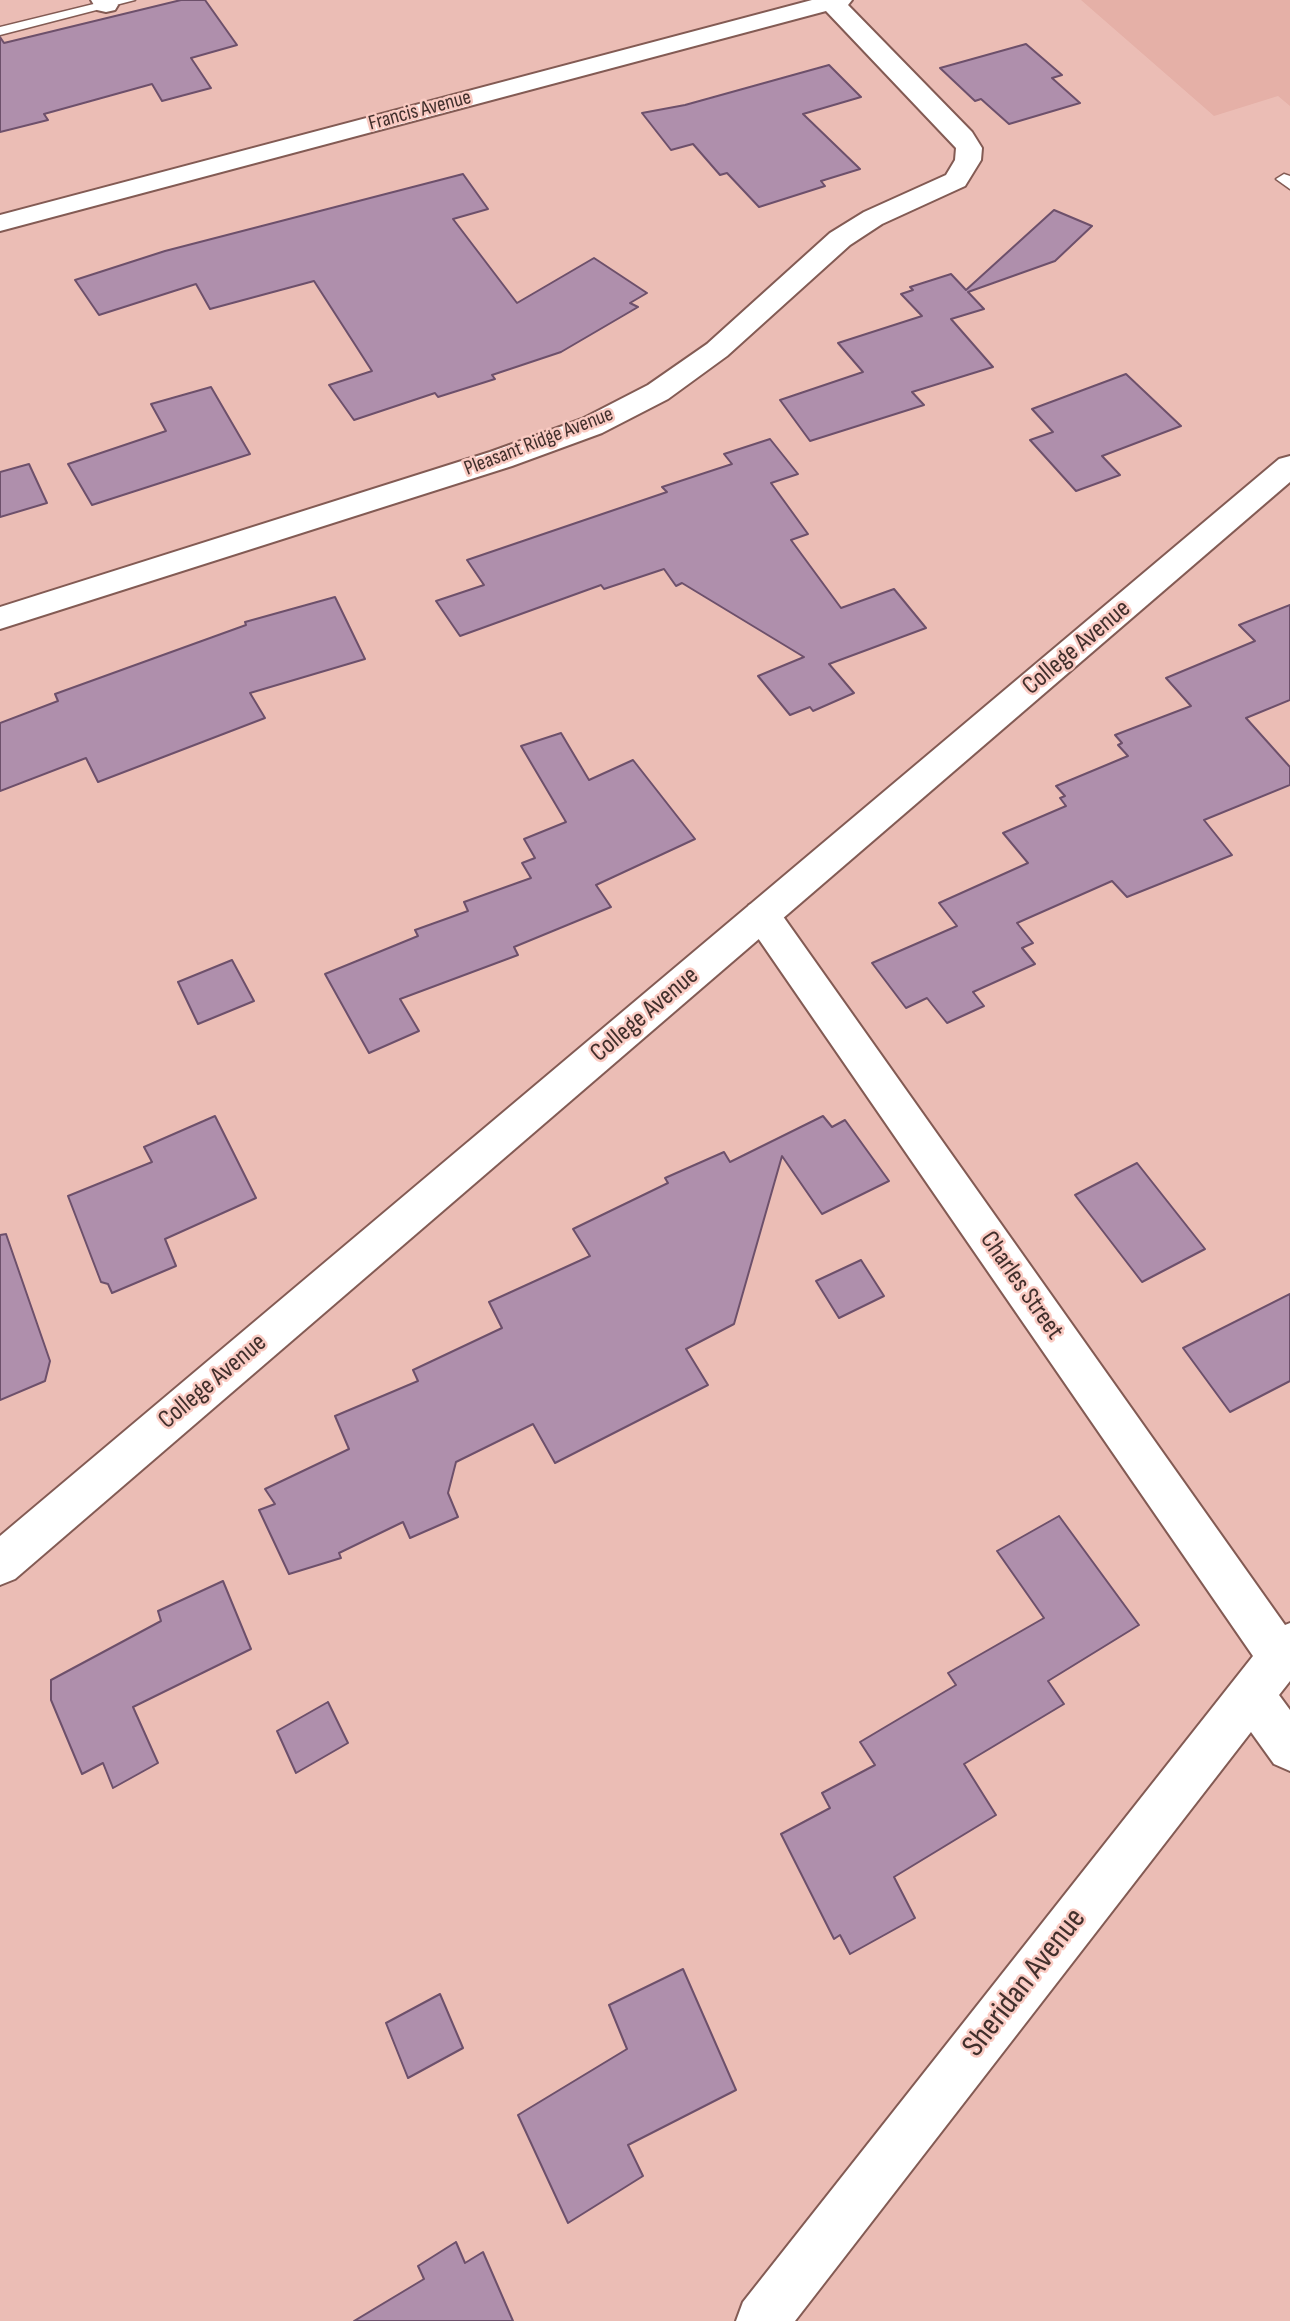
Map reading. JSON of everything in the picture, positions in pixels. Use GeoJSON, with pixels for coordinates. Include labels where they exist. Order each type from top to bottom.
{"type":"FeatureCollection","features":[{"type":"Feature","properties":{"kind":"street","name":"Francis Avenue"},"geometry":{"type":"LineString","coordinates":[[0,223],[836,1]]}},
{"type":"Feature","properties":{"kind":"street","name":"Pleasant Ridge Avenue"},"geometry":{"type":"LineString","coordinates":[[0,618],[501,459],[592,426],[658,392],[717,350],[840,239],[873,218],[956,180],[968,160],[969,148],[963,137],[836,1]]}},
{"type":"Feature","properties":{"kind":"street","name":"College Avenue"},"geometry":{"type":"LineString","coordinates":[[0,1564],[1290,466]]}},
{"type":"Feature","properties":{"kind":"street","name":"Charles Street"},"geometry":{"type":"LineString","coordinates":[[762,915],[1285,1651]]}},
{"type":"Feature","properties":{"kind":"street","name":"Sheridan Avenue"},"geometry":{"type":"LineString","coordinates":[[762,2321],[1285,1651]]}},
{"type":"Feature","properties":{"kind":"street"},"geometry":{"type":"LineString","coordinates":[[1250,1693],[1290,1748]]}},
{"type":"Feature","properties":{"kind":"lane"},"geometry":{"type":"LineString","coordinates":[[0,31],[112,2]]}},
{"type":"Feature","properties":{"kind":"shaded area"},"geometry":{"type":"Polygon","coordinates":[[[1081,0],[1290,0],[1290,106],[1278,96],[1214,116],[1081,0]]]}},
{"type":"Feature","properties":{"kind":"building"},"geometry":{"type":"Polygon","coordinates":[[[181,0],[205,0],[237,45],[191,58],[211,88],[162,101],[152,84],[44,114],[48,120],[0,132],[0,37],[4,43],[181,0]]]}},
{"type":"Feature","properties":{"kind":"building"},"geometry":{"type":"Polygon","coordinates":[[[1026,44],[1062,75],[1052,78],[1080,103],[1009,124],[981,99],[975,101],[940,68],[1026,44]]]}},
{"type":"Feature","properties":{"kind":"building"},"geometry":{"type":"Polygon","coordinates":[[[829,65],[861,97],[803,114],[860,169],[821,181],[825,186],[759,207],[727,173],[720,175],[693,144],[671,150],[642,113],[685,105],[829,65]]]}},
{"type":"Feature","properties":{"kind":"building"},"geometry":{"type":"Polygon","coordinates":[[[463,174],[488,209],[453,219],[517,303],[594,258],[647,293],[630,303],[638,307],[561,352],[492,375],[495,379],[438,397],[435,393],[354,420],[329,385],[372,371],[314,281],[210,309],[196,284],[99,315],[75,280],[165,251],[463,174]]]}},
{"type":"Feature","properties":{"kind":"building"},"geometry":{"type":"Polygon","coordinates":[[[1054,210],[1092,226],[1055,261],[968,292],[984,309],[951,319],[993,367],[912,392],[924,405],[810,441],[780,400],[863,372],[838,343],[922,316],[901,294],[913,290],[910,287],[951,274],[966,290],[1054,210]]]}},
{"type":"Feature","properties":{"kind":"building"},"geometry":{"type":"Polygon","coordinates":[[[1126,374],[1181,426],[1102,456],[1120,475],[1076,491],[1030,440],[1053,432],[1032,409],[1126,374]]]}},
{"type":"Feature","properties":{"kind":"building"},"geometry":{"type":"Polygon","coordinates":[[[211,387],[250,454],[92,505],[68,464],[166,431],[151,404],[211,387]]]}},
{"type":"Feature","properties":{"kind":"building"},"geometry":{"type":"Polygon","coordinates":[[[770,439],[798,474],[771,483],[808,534],[791,540],[841,608],[894,589],[926,628],[829,664],[854,693],[813,711],[810,707],[790,715],[758,676],[804,657],[682,583],[676,586],[664,569],[604,589],[601,585],[460,636],[436,601],[484,585],[467,560],[667,492],[662,487],[732,464],[724,454],[770,439]]]}},
{"type":"Feature","properties":{"kind":"building"},"geometry":{"type":"Polygon","coordinates":[[[29,464],[47,503],[0,517],[0,472],[29,464]]]}},
{"type":"Feature","properties":{"kind":"building"},"geometry":{"type":"Polygon","coordinates":[[[335,597],[365,659],[250,693],[265,718],[98,782],[86,758],[0,791],[0,723],[58,701],[55,694],[246,625],[245,622],[335,597]]]}},
{"type":"Feature","properties":{"kind":"building"},"geometry":{"type":"Polygon","coordinates":[[[1290,605],[1290,700],[1246,718],[1290,767],[1290,785],[1204,820],[1232,855],[1127,897],[1112,881],[1017,923],[1033,943],[1022,948],[1035,964],[973,992],[984,1006],[947,1023],[927,998],[906,1008],[872,963],[957,926],[939,903],[1028,863],[1003,833],[1066,806],[1060,798],[1065,796],[1056,786],[1128,756],[1118,745],[1122,743],[1115,735],[1191,706],[1166,678],[1255,641],[1239,625],[1290,605]]]}},
{"type":"Feature","properties":{"kind":"building"},"geometry":{"type":"Polygon","coordinates":[[[561,733],[589,780],[633,760],[695,839],[596,885],[611,907],[514,947],[518,955],[400,999],[419,1031],[369,1053],[325,974],[418,936],[415,930],[468,911],[464,902],[531,878],[522,863],[535,858],[524,839],[566,822],[521,746],[561,733]]]}},
{"type":"Feature","properties":{"kind":"building"},"geometry":{"type":"Polygon","coordinates":[[[232,960],[254,1001],[198,1024],[178,982],[232,960]]]}},
{"type":"Feature","properties":{"kind":"building"},"geometry":{"type":"Polygon","coordinates":[[[215,1116],[256,1198],[165,1239],[176,1266],[112,1293],[108,1284],[101,1282],[68,1196],[152,1162],[144,1147],[215,1116]]]}},
{"type":"Feature","properties":{"kind":"building"},"geometry":{"type":"Polygon","coordinates":[[[823,1116],[832,1127],[845,1120],[889,1181],[822,1214],[782,1156],[734,1324],[686,1349],[708,1385],[555,1463],[533,1424],[456,1462],[448,1493],[458,1517],[410,1538],[403,1522],[339,1553],[341,1558],[289,1574],[259,1510],[275,1504],[265,1489],[349,1449],[335,1416],[418,1381],[413,1370],[502,1328],[489,1302],[590,1256],[573,1229],[668,1183],[665,1178],[724,1152],[730,1162],[823,1116]]]}},
{"type":"Feature","properties":{"kind":"building"},"geometry":{"type":"Polygon","coordinates":[[[1137,1163],[1205,1249],[1142,1282],[1075,1195],[1137,1163]]]}},
{"type":"Feature","properties":{"kind":"building"},"geometry":{"type":"Polygon","coordinates":[[[6,1234],[50,1361],[45,1381],[0,1400],[0,1235],[6,1234]]]}},
{"type":"Feature","properties":{"kind":"building"},"geometry":{"type":"Polygon","coordinates":[[[861,1260],[884,1296],[839,1318],[816,1281],[861,1260]]]}},
{"type":"Feature","properties":{"kind":"building"},"geometry":{"type":"Polygon","coordinates":[[[1290,1294],[1290,1381],[1230,1412],[1183,1348],[1290,1294]]]}},
{"type":"Feature","properties":{"kind":"building"},"geometry":{"type":"Polygon","coordinates":[[[1059,1516],[1139,1625],[1048,1681],[1064,1704],[964,1764],[996,1815],[894,1877],[915,1918],[850,1954],[840,1935],[834,1939],[781,1834],[830,1808],[822,1793],[875,1765],[860,1742],[956,1685],[948,1673],[1044,1618],[997,1551],[1059,1516]]]}},
{"type":"Feature","properties":{"kind":"building"},"geometry":{"type":"Polygon","coordinates":[[[223,1581],[251,1649],[133,1707],[158,1763],[113,1788],[103,1763],[82,1774],[51,1700],[51,1680],[161,1621],[158,1611],[223,1581]]]}},
{"type":"Feature","properties":{"kind":"building"},"geometry":{"type":"Polygon","coordinates":[[[328,1702],[348,1743],[296,1773],[277,1731],[328,1702]]]}},
{"type":"Feature","properties":{"kind":"building"},"geometry":{"type":"Polygon","coordinates":[[[683,1969],[736,2090],[628,2145],[643,2176],[568,2223],[518,2115],[627,2049],[609,2005],[683,1969]]]}},
{"type":"Feature","properties":{"kind":"building"},"geometry":{"type":"Polygon","coordinates":[[[440,1994],[463,2048],[408,2078],[386,2023],[440,1994]]]}},
{"type":"Feature","properties":{"kind":"building"},"geometry":{"type":"Polygon","coordinates":[[[456,2242],[465,2263],[483,2252],[513,2321],[354,2321],[424,2279],[418,2266],[456,2242]]]}}]}
